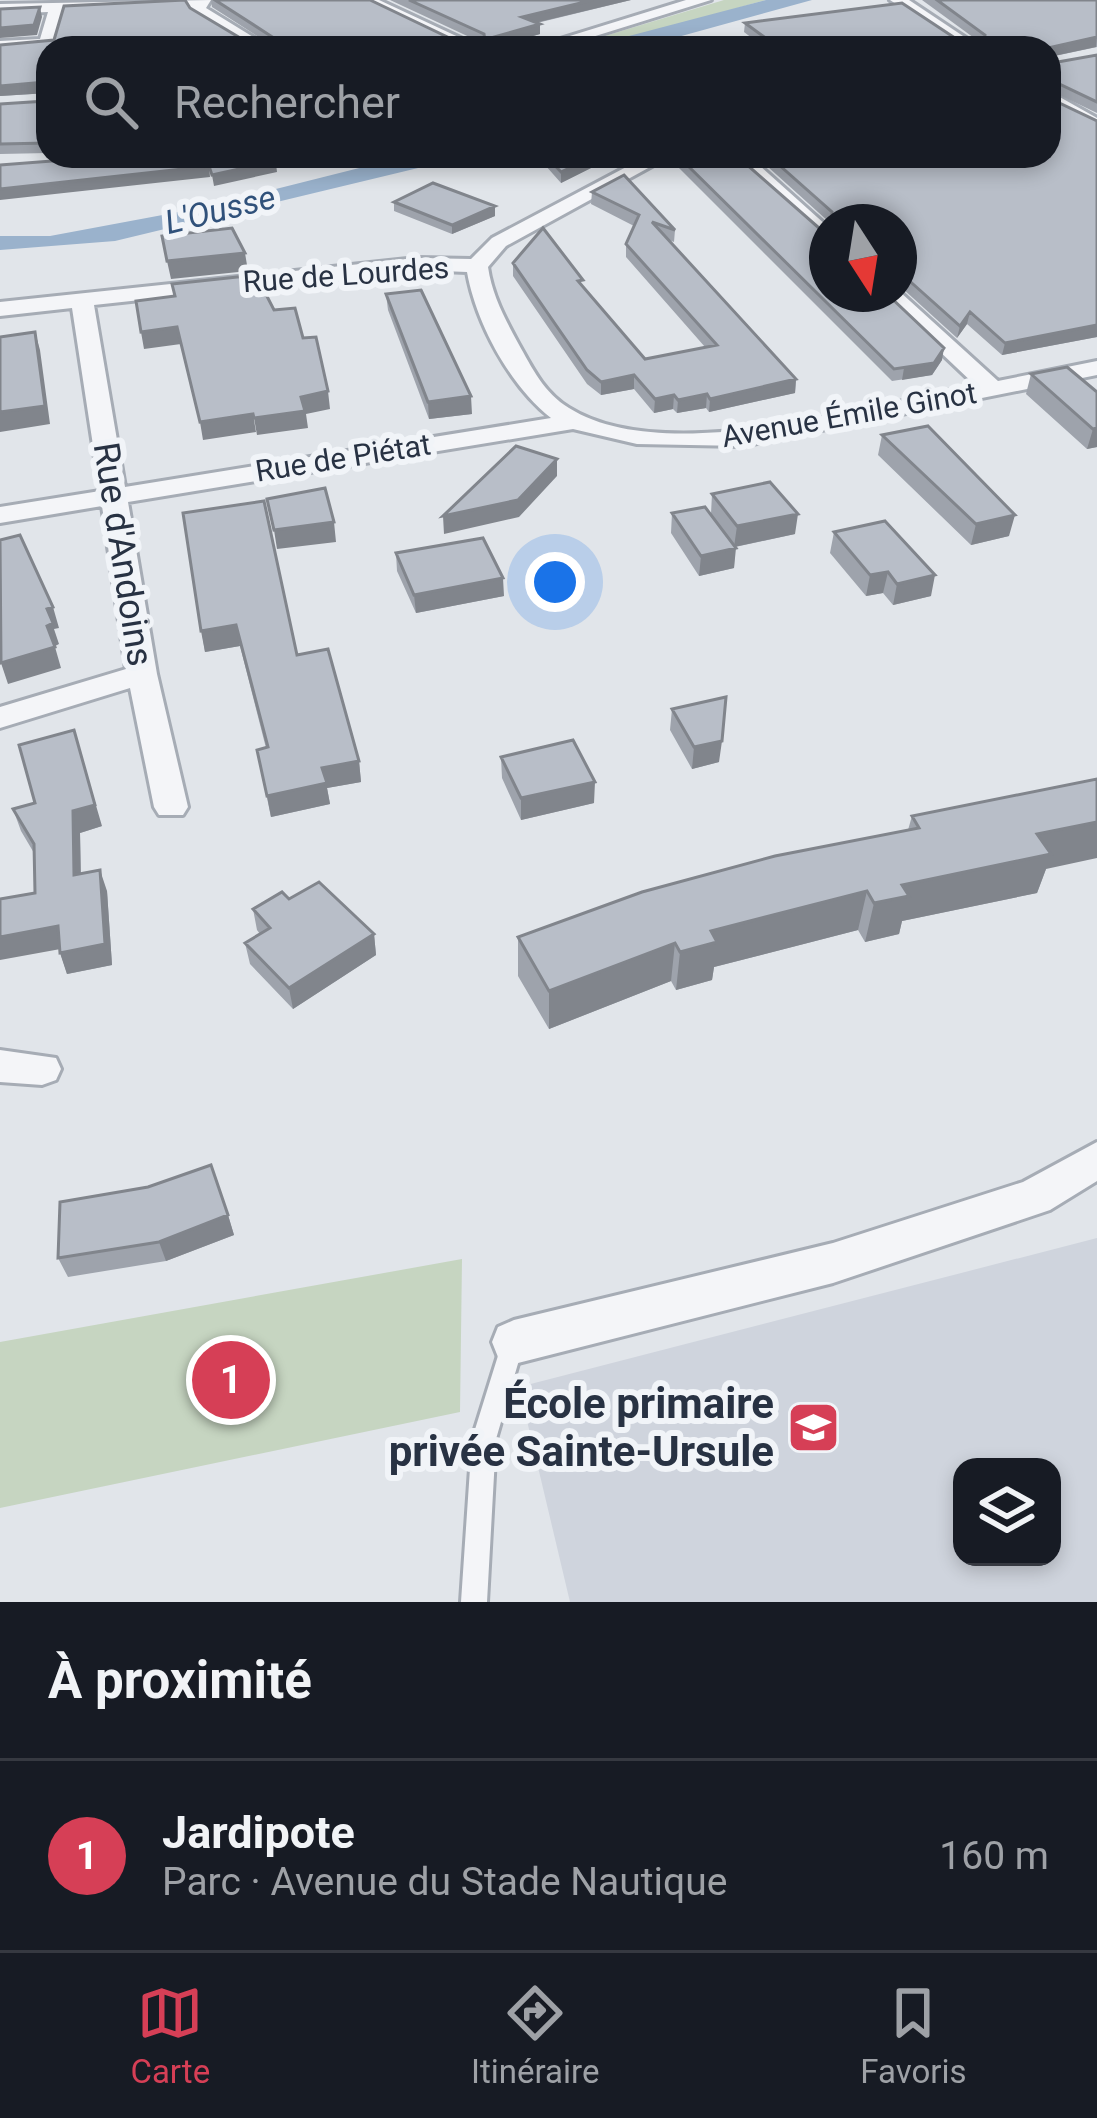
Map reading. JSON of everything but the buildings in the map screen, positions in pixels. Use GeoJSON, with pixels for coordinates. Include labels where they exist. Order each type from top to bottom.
{"type":"FeatureCollection","features":[{"type":"Feature","properties":{"kind":"street"},"geometry":{"type":"LineString","coordinates":[[0,9],[198,0],[199,11],[242,36]]}},
{"type":"Feature","properties":{"kind":"street"},"geometry":{"type":"LineString","coordinates":[[366,0],[447,36]]}},
{"type":"Feature","properties":{"kind":"street"},"geometry":{"type":"LineString","coordinates":[[580,36],[703,0]]}},
{"type":"Feature","properties":{"kind":"street"},"geometry":{"type":"LineString","coordinates":[[898,0],[954,36]]}},
{"type":"Feature","properties":{"kind":"street"},"geometry":{"type":"LineString","coordinates":[[49,36],[57,6]]}},
{"type":"Feature","properties":{"kind":"street"},"geometry":{"type":"LineString","coordinates":[[0,46],[36,44]]}},
{"type":"Feature","properties":{"kind":"street"},"geometry":{"type":"LineString","coordinates":[[1061,104],[1097,126]]}},
{"type":"Feature","properties":{"kind":"street"},"geometry":{"type":"LineString","coordinates":[[572,422],[544,401],[522,372],[478,289],[477,266],[499,242],[639,168]]}},
{"type":"Feature","properties":{"kind":"street"},"geometry":{"type":"LineString","coordinates":[[751,168],[809,221]]}},
{"type":"Feature","properties":{"kind":"street","name":"Rue de Lourdes"},"geometry":{"type":"LineString","coordinates":[[1,309],[417,264],[477,266]]}},
{"type":"Feature","properties":{"kind":"street","name":"Rue d'Andoins"},"geometry":{"type":"LineString","coordinates":[[82,300],[142,674],[171,808]]}},
{"type":"Feature","properties":{"kind":"street"},"geometry":{"type":"LineString","coordinates":[[910,312],[994,388]]}},
{"type":"Feature","properties":{"kind":"street","name":"Avenue Émile Ginot"},"geometry":{"type":"LineString","coordinates":[[572,422],[694,442],[742,439],[1097,368]]}},
{"type":"Feature","properties":{"kind":"street","name":"Rue de Piétat"},"geometry":{"type":"LineString","coordinates":[[0,515],[572,422]]}},
{"type":"Feature","properties":{"kind":"street"},"geometry":{"type":"LineString","coordinates":[[0,718],[142,674]]}},
{"type":"Feature","properties":{"kind":"street"},"geometry":{"type":"LineString","coordinates":[[0,1066],[41,1069]]}},
{"type":"Feature","properties":{"kind":"street"},"geometry":{"type":"LineString","coordinates":[[514,1342],[833,1263],[1035,1197],[1091,1173]]}},
{"type":"Feature","properties":{"kind":"lane"},"geometry":{"type":"LineString","coordinates":[[474,1602],[484,1438],[514,1342]]}},
{"type":"Feature","properties":{"kind":"shaded area","name":"École primaire privée Sainte-Ursule"},"geometry":{"type":"Polygon","coordinates":[[[1097,1238],[1097,1602],[570,1602],[519,1387],[1097,1238]]]}},
{"type":"Feature","properties":{"kind":"green space"},"geometry":{"type":"Polygon","coordinates":[[[724,0],[766,0],[640,36],[605,36],[724,0]]]}},
{"type":"Feature","properties":{"kind":"green space"},"geometry":{"type":"Polygon","coordinates":[[[462,1259],[460,1412],[0,1508],[0,1342],[462,1259]]]}},
{"type":"Feature","properties":{"kind":"water"},"geometry":{"type":"Polygon","coordinates":[[[766,0],[812,0],[682,36],[629,36],[766,0]]]}},
{"type":"Feature","properties":{"kind":"water","name":"L'Ousse"},"geometry":{"type":"Polygon","coordinates":[[[359,168],[418,168],[115,241],[0,250],[0,236],[50,236],[200,208],[359,168]]]}},
{"type":"Feature","properties":{"kind":"place","name":"Jardipote"},"geometry":{"type":"Point","coordinates":[231,1380]}},
{"type":"Feature","properties":{"kind":"place","name":"École primaire privée Sainte-Ursule"},"geometry":{"type":"Point","coordinates":[813,1427]}}]}
